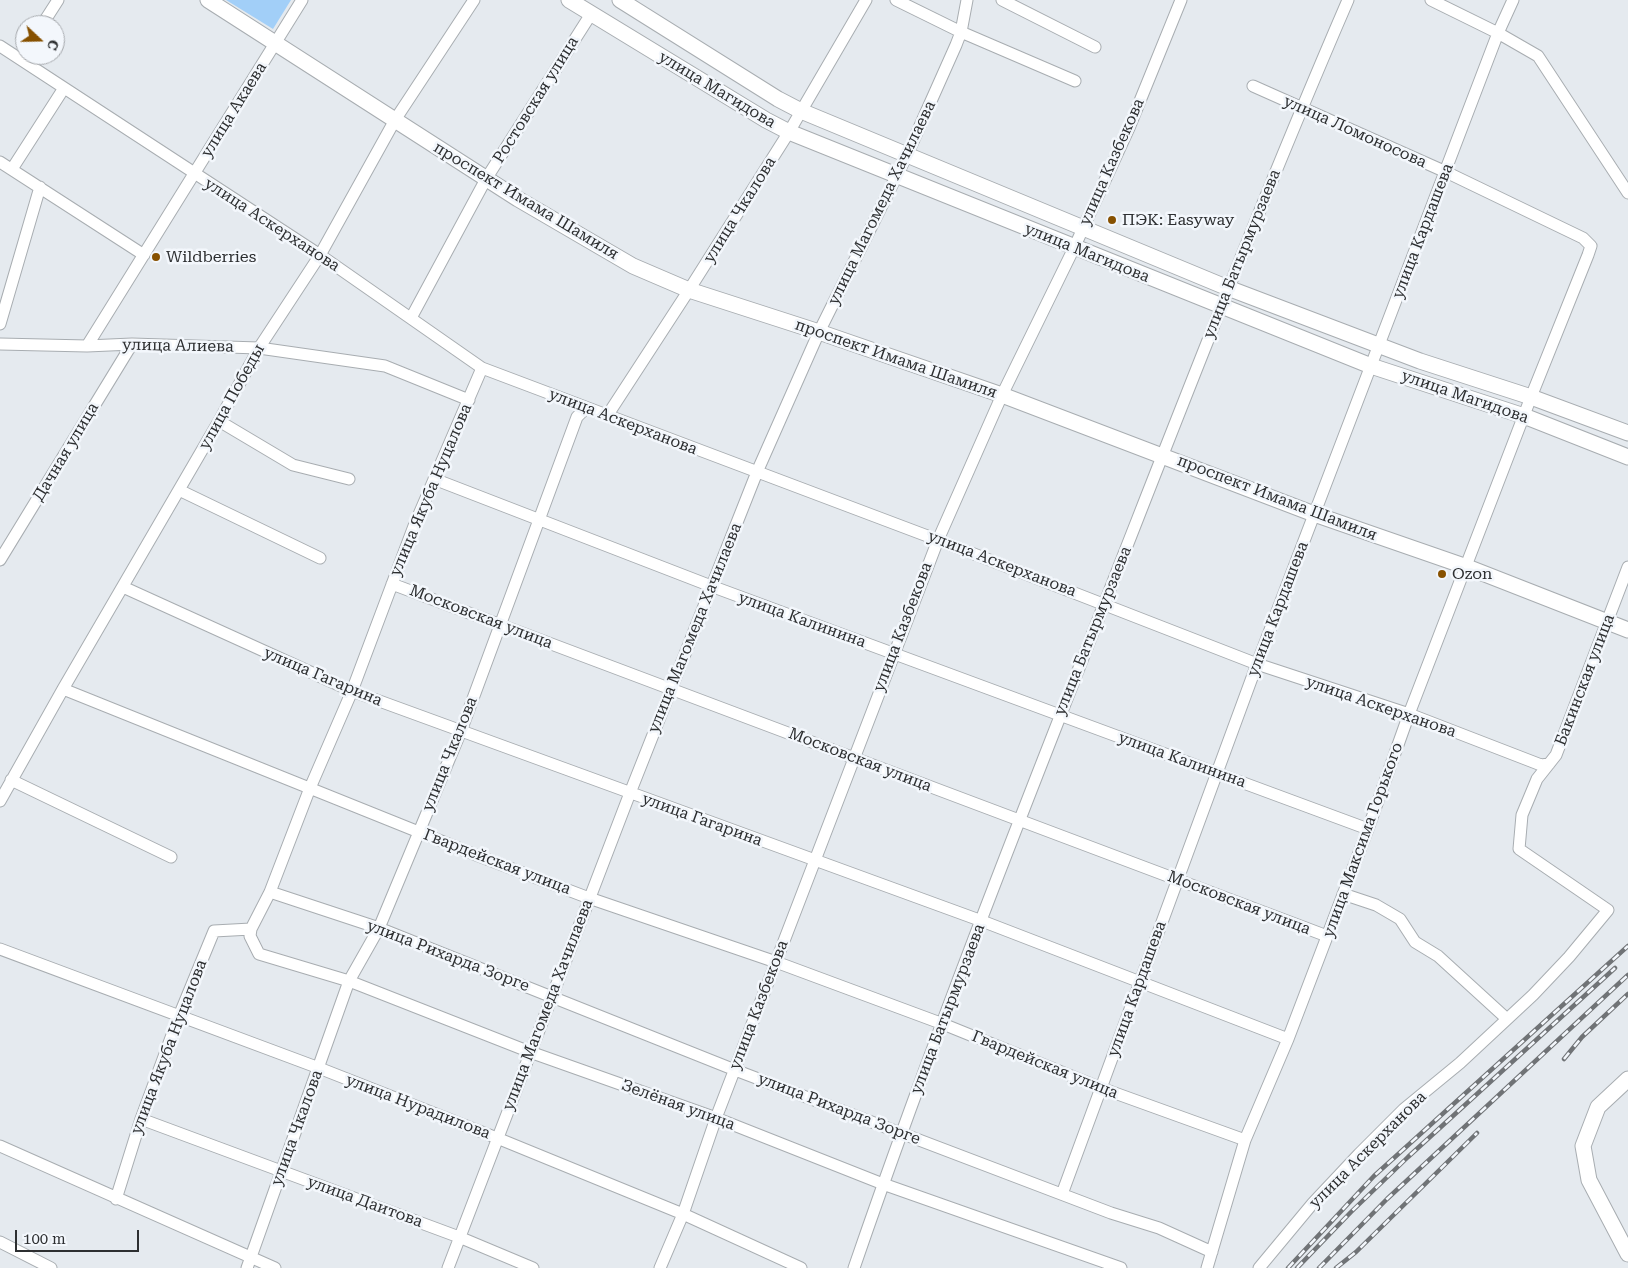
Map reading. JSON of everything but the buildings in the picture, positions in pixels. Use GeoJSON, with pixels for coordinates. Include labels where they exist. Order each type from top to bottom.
{"type":"FeatureCollection","features":[{"type":"Feature","properties":{"kind":"main road","name":"проспект Имама Шамиля"},"geometry":{"type":"LineString","coordinates":[[208,0],[486,179],[633,266],[689,290],[819,332],[1002,395],[1162,454],[1314,514],[1467,567],[1628,630]]}},
{"type":"Feature","properties":{"kind":"main road","name":"улица Магидова"},"geometry":{"type":"LineString","coordinates":[[569,0],[766,120],[789,132],[1371,366],[1524,416],[1628,457]]}},
{"type":"Feature","properties":{"kind":"main road","name":"улица Магидова"},"geometry":{"type":"LineString","coordinates":[[620,0],[778,99],[801,111],[1228,288],[1420,361],[1531,397],[1628,434]]}},
{"type":"Feature","properties":{"kind":"main road"},"geometry":{"type":"LineString","coordinates":[[1626,1247],[1589,1180],[1583,1146],[1598,1107],[1628,1079]]}},
{"type":"Feature","properties":{"kind":"street"},"geometry":{"type":"LineString","coordinates":[[48,15],[58,0]]}},
{"type":"Feature","properties":{"kind":"street","name":"улица Акаева"},"geometry":{"type":"LineString","coordinates":[[87,346],[302,0]]}},
{"type":"Feature","properties":{"kind":"street","name":"улица Победы"},"geometry":{"type":"LineString","coordinates":[[0,801],[219,422],[259,348],[320,255],[395,120],[474,0]]}},
{"type":"Feature","properties":{"kind":"street","name":"улица Чкалова"},"geometry":{"type":"LineString","coordinates":[[607,416],[789,132],[866,0]]}},
{"type":"Feature","properties":{"kind":"street"},"geometry":{"type":"LineString","coordinates":[[896,0],[961,32],[1075,81]]}},
{"type":"Feature","properties":{"kind":"street","name":"улица Магомеда Хачилаева"},"geometry":{"type":"LineString","coordinates":[[448,1268],[589,898],[757,472],[819,332],[907,155],[961,32],[968,0]]}},
{"type":"Feature","properties":{"kind":"street"},"geometry":{"type":"LineString","coordinates":[[1002,0],[1095,47]]}},
{"type":"Feature","properties":{"kind":"street","name":"улица Казбекова"},"geometry":{"type":"LineString","coordinates":[[660,1268],[682,1214],[716,1118],[853,757],[938,540],[1002,395],[1074,248],[1129,128],[1181,0]]}},
{"type":"Feature","properties":{"kind":"street","name":"улица Батырмурзаева"},"geometry":{"type":"LineString","coordinates":[[854,1268],[901,1133],[1162,454],[1302,107],[1348,0]]}},
{"type":"Feature","properties":{"kind":"street"},"geometry":{"type":"LineString","coordinates":[[1432,0],[1498,32],[1538,56],[1628,193]]}},
{"type":"Feature","properties":{"kind":"street","name":"улица Кардашева"},"geometry":{"type":"LineString","coordinates":[[1062,1194],[1257,664],[1498,32],[1513,0]]}},
{"type":"Feature","properties":{"kind":"street","name":"Ростовская улица"},"geometry":{"type":"LineString","coordinates":[[411,318],[486,179],[591,14]]}},
{"type":"Feature","properties":{"kind":"street","name":"улица Аскерханова"},"geometry":{"type":"LineString","coordinates":[[0,46],[15,52]]}},
{"type":"Feature","properties":{"kind":"street","name":"улица Аскерханова"},"geometry":{"type":"LineString","coordinates":[[35,65],[64,88],[320,255],[482,368],[938,540],[1257,664],[1410,714],[1540,765],[1550,764]]}},
{"type":"Feature","properties":{"kind":"street","name":"улица Ломоносова"},"geometry":{"type":"LineString","coordinates":[[1252,86],[1446,172],[1583,238],[1591,246]]}},
{"type":"Feature","properties":{"kind":"street"},"geometry":{"type":"LineString","coordinates":[[12,169],[64,88]]}},
{"type":"Feature","properties":{"kind":"street"},"geometry":{"type":"LineString","coordinates":[[0,162],[144,255]]}},
{"type":"Feature","properties":{"kind":"street"},"geometry":{"type":"LineString","coordinates":[[0,324],[40,187]]}},
{"type":"Feature","properties":{"kind":"street","name":"улица Максима Горького"},"geometry":{"type":"LineString","coordinates":[[1207,1268],[1244,1140],[1288,1039],[1531,397],[1591,246]]}},
{"type":"Feature","properties":{"kind":"street","name":"улица Алиева"},"geometry":{"type":"LineString","coordinates":[[0,344],[87,346],[132,344],[259,348],[385,366],[469,400]]}},
{"type":"Feature","properties":{"kind":"street","name":"Дачная улица"},"geometry":{"type":"LineString","coordinates":[[0,560],[132,344]]}},
{"type":"Feature","properties":{"kind":"street","name":"улица Якуба Нуцалова"},"geometry":{"type":"LineString","coordinates":[[116,1199],[141,1119],[179,1016],[214,931],[251,929],[270,892],[310,788],[352,691],[414,526],[482,368]]}},
{"type":"Feature","properties":{"kind":"street","name":"улица Чкалова"},"geometry":{"type":"LineString","coordinates":[[249,1263],[349,981],[379,928],[461,731],[576,417],[586,408]]}},
{"type":"Feature","properties":{"kind":"street"},"geometry":{"type":"LineString","coordinates":[[219,422],[293,465],[349,479]]}},
{"type":"Feature","properties":{"kind":"street","name":"улица Калинина"},"geometry":{"type":"LineString","coordinates":[[434,479],[711,586],[1368,829]]}},
{"type":"Feature","properties":{"kind":"street"},"geometry":{"type":"LineString","coordinates":[[179,490],[320,558]]}},
{"type":"Feature","properties":{"kind":"street","name":"Бакинская улица"},"geometry":{"type":"LineString","coordinates":[[1550,764],[1556,755],[1628,567]]}},
{"type":"Feature","properties":{"kind":"street","name":"Московская улица"},"geometry":{"type":"LineString","coordinates":[[392,584],[1327,936]]}},
{"type":"Feature","properties":{"kind":"street","name":"улица Гагарина"},"geometry":{"type":"LineString","coordinates":[[122,587],[352,691],[982,921],[1288,1039]]}},
{"type":"Feature","properties":{"kind":"street","name":"Гвардейская улица"},"geometry":{"type":"LineString","coordinates":[[63,689],[418,832],[589,898],[776,962],[943,1024],[1101,1088],[1244,1140]]}},
{"type":"Feature","properties":{"kind":"street","name":"улица Аскерханова"},"geometry":{"type":"LineString","coordinates":[[1259,1268],[1313,1204],[1359,1154],[1404,1108],[1460,1063],[1532,996],[1569,957],[1608,910],[1519,849],[1522,815],[1537,779],[1550,764]]}},
{"type":"Feature","properties":{"kind":"street"},"geometry":{"type":"LineString","coordinates":[[11,780],[171,857]]}},
{"type":"Feature","properties":{"kind":"street","name":"улица Рихарда Зорге"},"geometry":{"type":"LineString","coordinates":[[270,892],[379,928],[735,1070],[1111,1213],[1159,1228],[1212,1252]]}},
{"type":"Feature","properties":{"kind":"street"},"geometry":{"type":"LineString","coordinates":[[1343,894],[1376,905],[1400,919],[1415,942],[1438,956],[1507,1020]]}},
{"type":"Feature","properties":{"kind":"street","name":"Зелёная улица"},"geometry":{"type":"LineString","coordinates":[[251,929],[250,936],[259,954],[349,981],[530,1052],[716,1118],[883,1184],[1121,1268]]}},
{"type":"Feature","properties":{"kind":"street","name":"улица Нурадилова"},"geometry":{"type":"LineString","coordinates":[[0,949],[318,1068],[497,1138],[682,1214],[801,1268]]}},
{"type":"Feature","properties":{"kind":"street","name":"улица Даитова"},"geometry":{"type":"LineString","coordinates":[[141,1119],[459,1237],[532,1268]]}},
{"type":"Feature","properties":{"kind":"street"},"geometry":{"type":"LineString","coordinates":[[0,1146],[249,1263],[275,1268]]}},
{"type":"Feature","properties":{"kind":"street"},"geometry":{"type":"LineString","coordinates":[[0,1242],[51,1268]]}},
{"type":"Feature","properties":{"kind":"shaded area"},"geometry":{"type":"Polygon","coordinates":[[[226,0],[291,0],[273,29],[226,0]]]}},
{"type":"Feature","properties":{"kind":"railway"},"geometry":{"type":"LineString","coordinates":[[1288,1268],[1374,1176],[1628,946]]}},
{"type":"Feature","properties":{"kind":"railway"},"geometry":{"type":"LineString","coordinates":[[1297,1268],[1408,1157],[1615,968]]}},
{"type":"Feature","properties":{"kind":"railway"},"geometry":{"type":"LineString","coordinates":[[1319,1268],[1387,1199],[1628,975]]}},
{"type":"Feature","properties":{"kind":"railway"},"geometry":{"type":"LineString","coordinates":[[1564,1059],[1582,1037],[1628,994]]}},
{"type":"Feature","properties":{"kind":"railway"},"geometry":{"type":"LineString","coordinates":[[1336,1268],[1356,1252],[1477,1133]]}},
{"type":"Feature","properties":{"kind":"place","name":"ПЭК: Easyway"},"geometry":{"type":"Point","coordinates":[1112,220]}},
{"type":"Feature","properties":{"kind":"place","name":"Wildberries"},"geometry":{"type":"Point","coordinates":[156,257]}},
{"type":"Feature","properties":{"kind":"place","name":"Ozon"},"geometry":{"type":"Point","coordinates":[1442,574]}}]}
